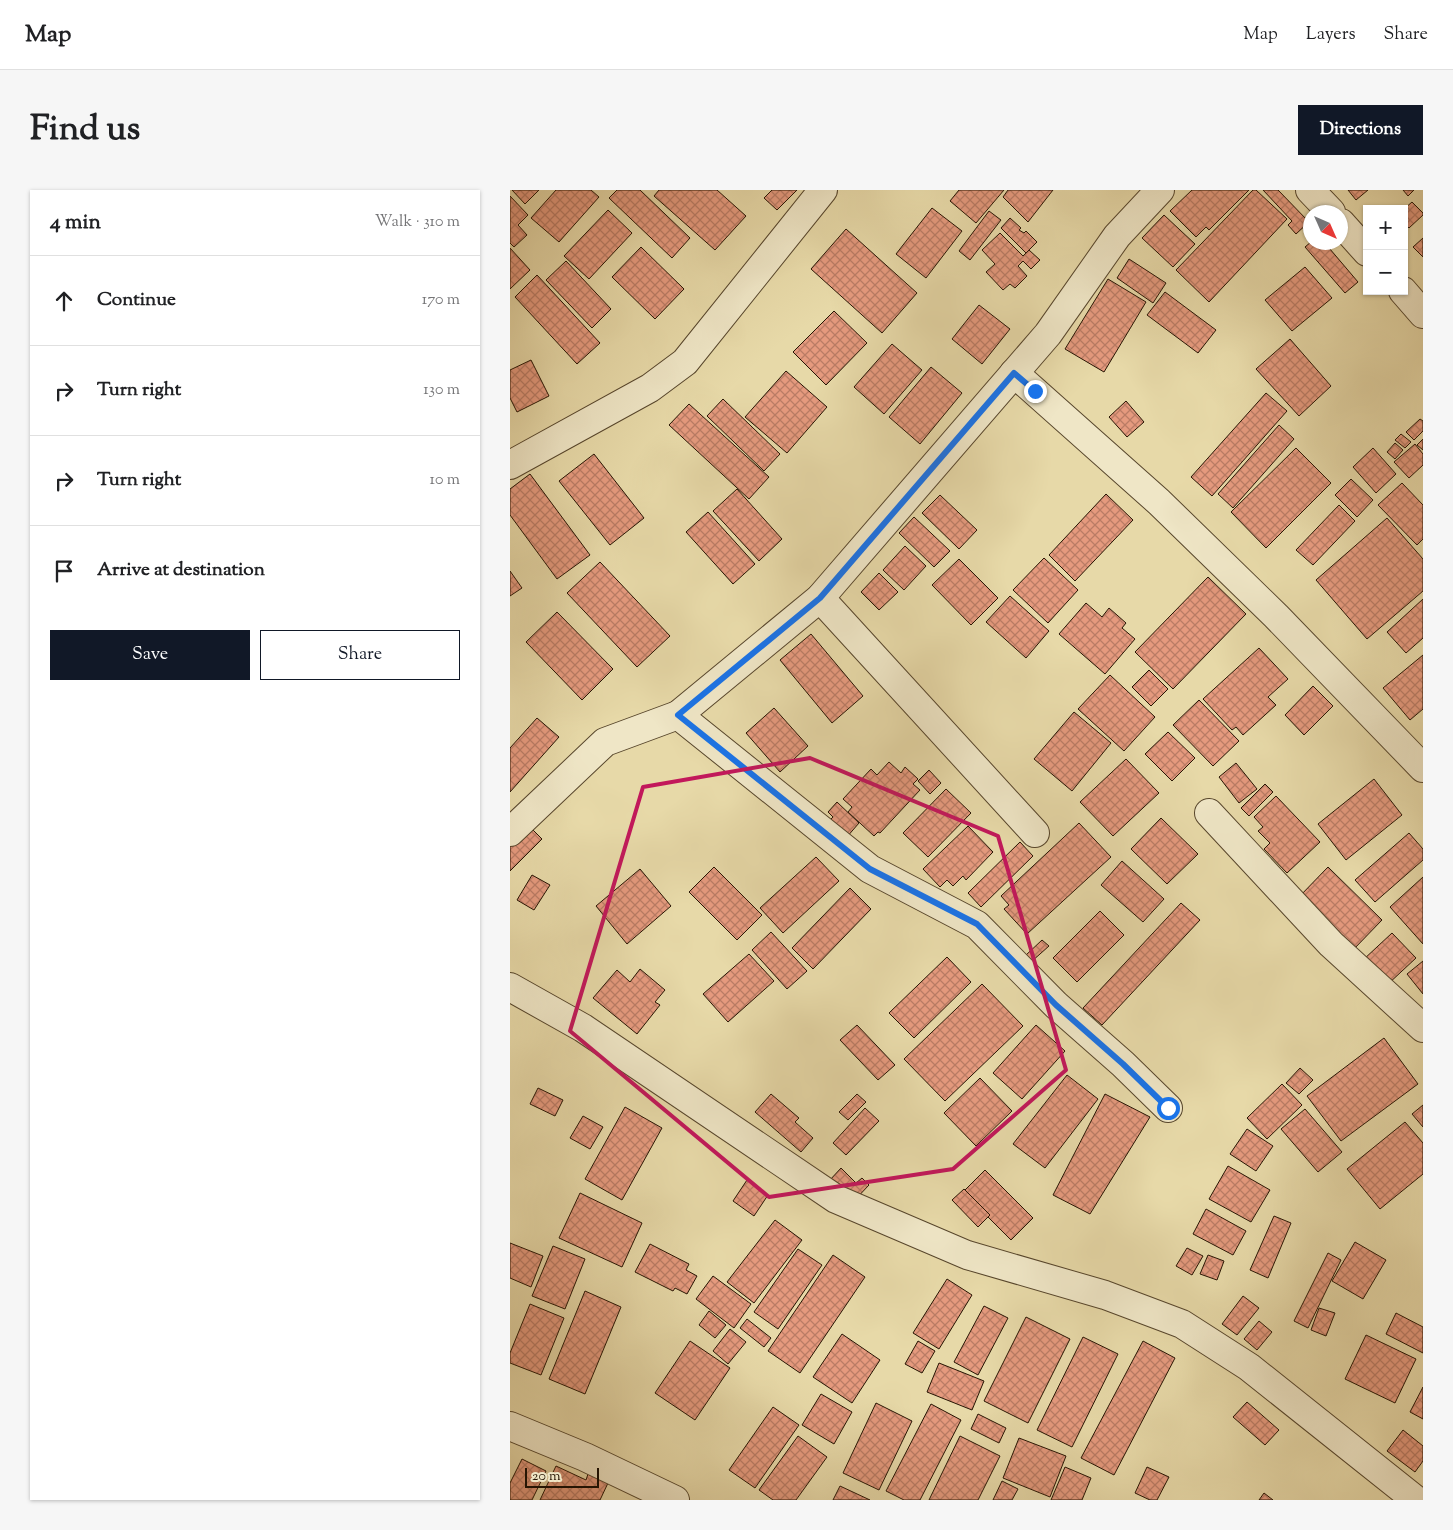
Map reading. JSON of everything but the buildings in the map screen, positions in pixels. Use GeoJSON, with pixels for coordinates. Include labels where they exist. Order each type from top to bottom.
{"type":"FeatureCollection","features":[{"type":"Feature","properties":{"kind":"street"},"geometry":{"type":"LineString","coordinates":[[510,465],[650,388],[685,362],[823,190]]}},
{"type":"Feature","properties":{"kind":"street"},"geometry":{"type":"LineString","coordinates":[[510,832],[606,742],[678,715],[820,598],[1048,334],[1117,236],[1160,190]]}},
{"type":"Feature","properties":{"kind":"street"},"geometry":{"type":"LineString","coordinates":[[1310,190],[1324,205]]}},
{"type":"Feature","properties":{"kind":"street"},"geometry":{"type":"LineString","coordinates":[[1348,232],[1365,250]]}},
{"type":"Feature","properties":{"kind":"street"},"geometry":{"type":"LineString","coordinates":[[1406,295],[1423,314]]}},
{"type":"Feature","properties":{"kind":"street"},"geometry":{"type":"LineString","coordinates":[[1014,373],[1160,502],[1276,616],[1423,768]]}},
{"type":"Feature","properties":{"kind":"street"},"geometry":{"type":"LineString","coordinates":[[820,598],[1035,833]]}},
{"type":"Feature","properties":{"kind":"street"},"geometry":{"type":"LineString","coordinates":[[678,715],[870,869],[977,924],[1056,1005],[1123,1064],[1168,1108]]}},
{"type":"Feature","properties":{"kind":"street"},"geometry":{"type":"LineString","coordinates":[[1209,813],[1331,944],[1423,1028]]}},
{"type":"Feature","properties":{"kind":"street"},"geometry":{"type":"LineString","coordinates":[[510,988],[584,1028],[836,1199],[967,1255],[1105,1295],[1182,1324],[1249,1367],[1416,1500]]}},
{"type":"Feature","properties":{"kind":"street"},"geometry":{"type":"LineString","coordinates":[[510,1426],[584,1456],[675,1500]]}},
{"type":"Feature","properties":{"kind":"highlighted area"},"geometry":{"type":"Polygon","coordinates":[[[810,758],[998,836],[1066,1070],[953,1169],[769,1197],[570,1031],[643,787],[810,758]]]}},
{"type":"Feature","properties":{"kind":"route"},"geometry":{"type":"LineString","coordinates":[[1035,391],[1014,373],[820,598],[678,715],[870,869],[977,924],[1056,1005],[1123,1064],[1168,1108]]}}]}
